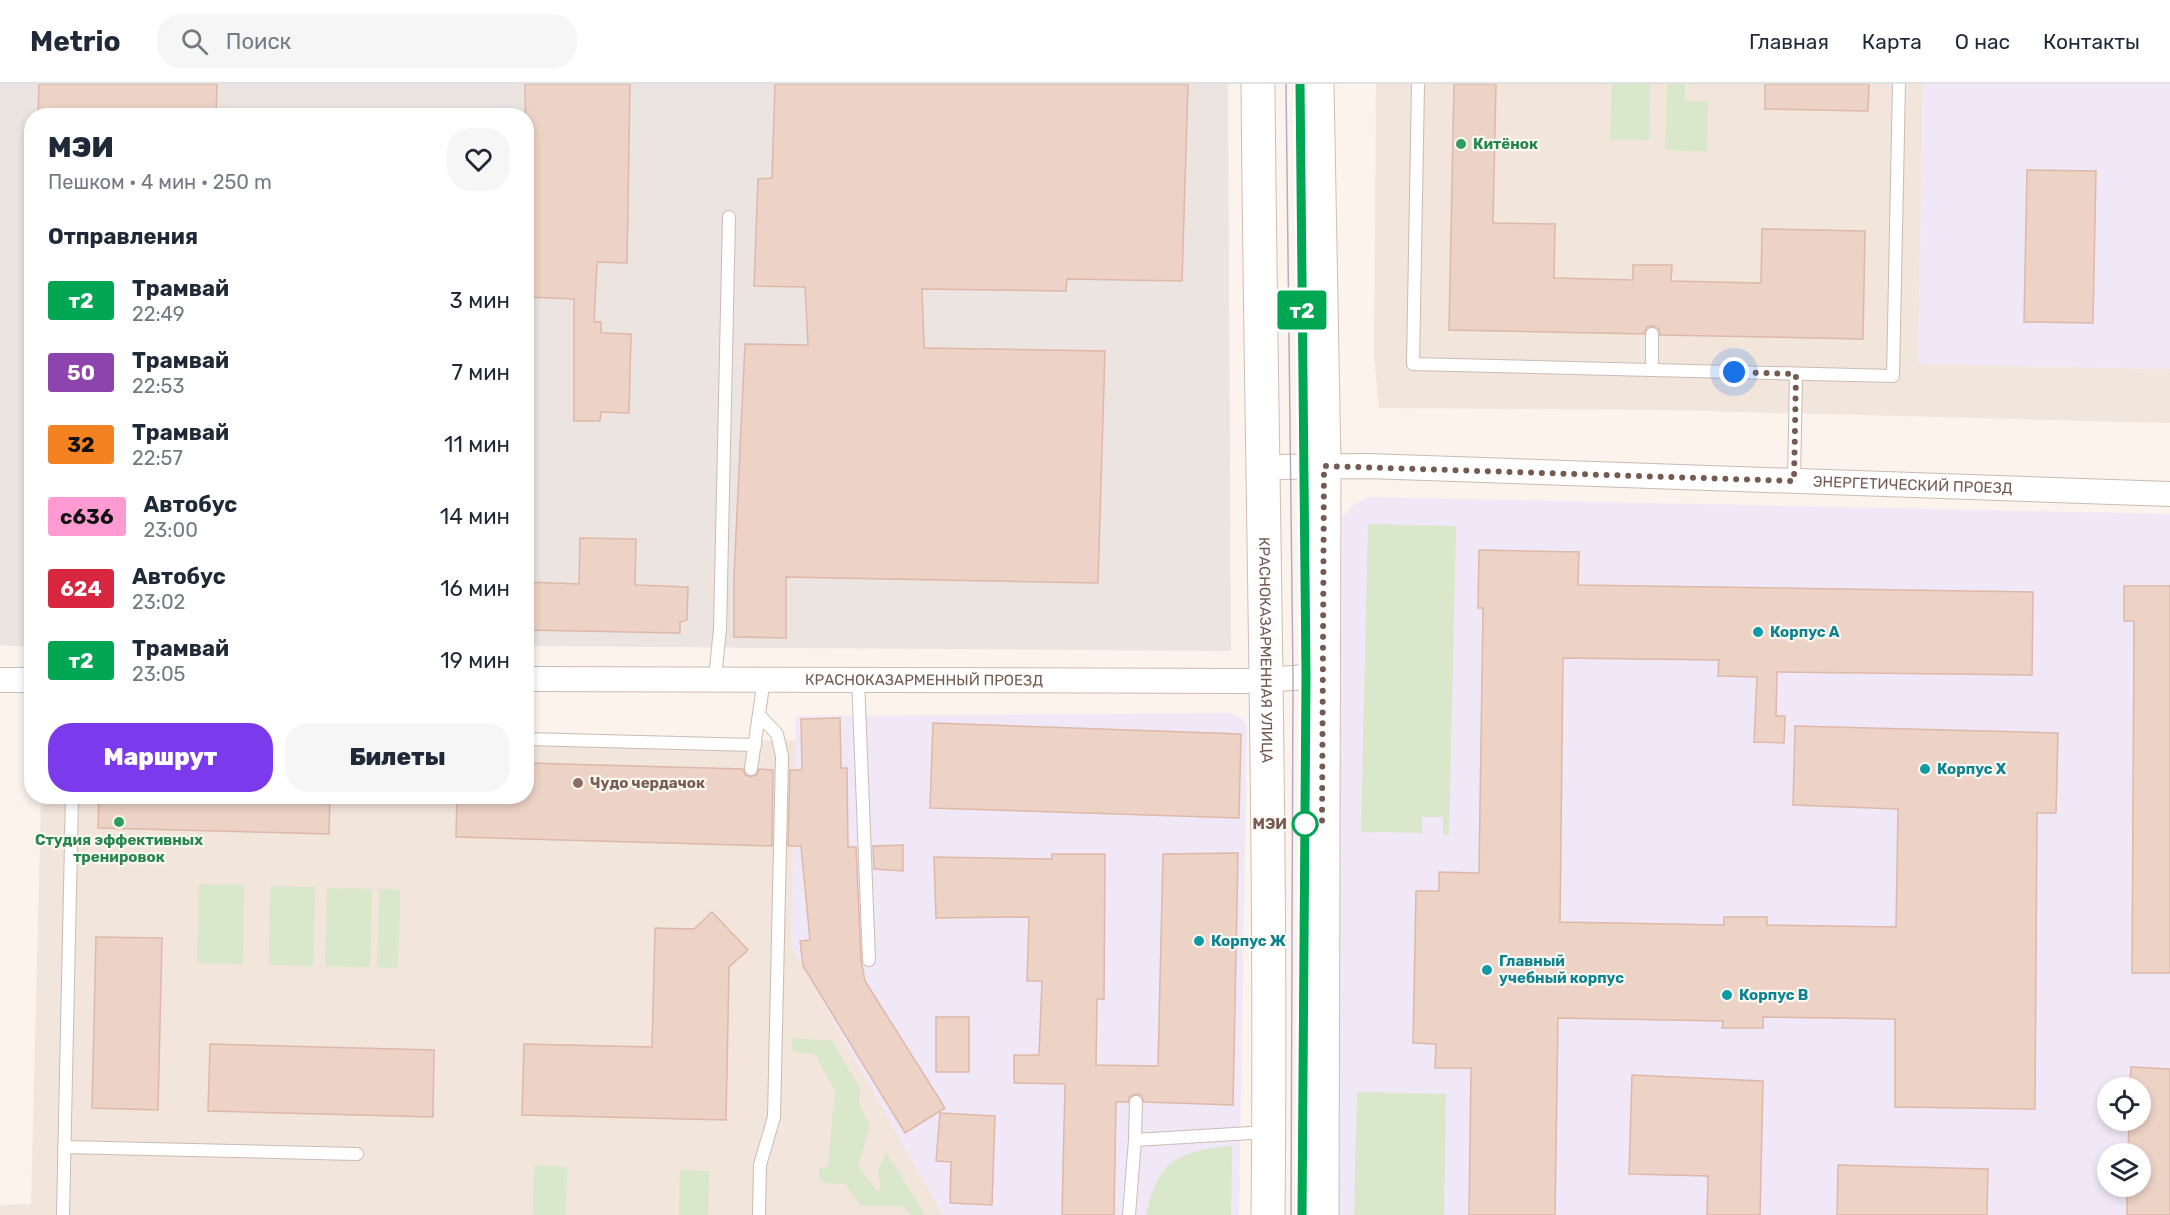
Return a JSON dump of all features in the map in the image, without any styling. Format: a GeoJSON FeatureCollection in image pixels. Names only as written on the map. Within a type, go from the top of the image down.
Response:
{"type":"FeatureCollection","features":[{"type":"Feature","properties":{"kind":"main road","name":"КРАСНОКАЗАРМЕННАЯ УЛИЦА"},"geometry":{"type":"LineString","coordinates":[[1258,84],[1261,466],[1268,681],[1268,1215]]}},
{"type":"Feature","properties":{"kind":"main road"},"geometry":{"type":"LineString","coordinates":[[1317,84],[1324,466],[1322,1215]]}},
{"type":"Feature","properties":{"kind":"street","name":"ЭНЕРГЕТИЧЕСКИЙ ПРОЕЗД"},"geometry":{"type":"LineString","coordinates":[[1261,466],[1324,466],[2170,494]]}},
{"type":"Feature","properties":{"kind":"street","name":"КРАСНОКАЗАРМЕННЫЙ ПРОЕЗД"},"geometry":{"type":"LineString","coordinates":[[534,679],[858,678],[1268,681],[1322,676]]}},
{"type":"Feature","properties":{"kind":"street"},"geometry":{"type":"LineString","coordinates":[[0,681],[24,680]]}},
{"type":"Feature","properties":{"kind":"lane"},"geometry":{"type":"LineString","coordinates":[[1418,84],[1413,364],[1893,376],[1899,84]]}},
{"type":"Feature","properties":{"kind":"lane"},"geometry":{"type":"LineString","coordinates":[[715,678],[720,629],[729,217]]}},
{"type":"Feature","properties":{"kind":"lane"},"geometry":{"type":"LineString","coordinates":[[1652,334],[1652,369]]}},
{"type":"Feature","properties":{"kind":"lane"},"geometry":{"type":"LineString","coordinates":[[1794,481],[1796,374]]}},
{"type":"Feature","properties":{"kind":"lane"},"geometry":{"type":"LineString","coordinates":[[858,678],[869,960]]}},
{"type":"Feature","properties":{"kind":"lane"},"geometry":{"type":"LineString","coordinates":[[751,769],[765,679]]}},
{"type":"Feature","properties":{"kind":"lane"},"geometry":{"type":"LineString","coordinates":[[759,715],[777,734],[782,756],[774,1117],[760,1168],[759,1215]]}},
{"type":"Feature","properties":{"kind":"lane"},"geometry":{"type":"LineString","coordinates":[[534,739],[755,745]]}},
{"type":"Feature","properties":{"kind":"lane"},"geometry":{"type":"LineString","coordinates":[[63,1215],[72,804]]}},
{"type":"Feature","properties":{"kind":"lane"},"geometry":{"type":"LineString","coordinates":[[1129,1215],[1136,1102]]}},
{"type":"Feature","properties":{"kind":"lane"},"geometry":{"type":"LineString","coordinates":[[1135,1140],[1269,1132]]}},
{"type":"Feature","properties":{"kind":"lane"},"geometry":{"type":"LineString","coordinates":[[64,1147],[357,1154]]}},
{"type":"Feature","properties":{"kind":"shaded area"},"geometry":{"type":"Polygon","coordinates":[[[0,84],[1228,84],[1231,651],[534,646],[534,108],[24,108],[24,647],[0,645],[0,84]]]}},
{"type":"Feature","properties":{"kind":"shaded area"},"geometry":{"type":"Polygon","coordinates":[[[1376,84],[1923,84],[1918,364],[2170,369],[2170,423],[1668,410],[1379,408],[1374,355],[1376,84]]]}},
{"type":"Feature","properties":{"kind":"shaded area"},"geometry":{"type":"Polygon","coordinates":[[[1923,84],[2170,84],[2170,369],[1918,364],[1923,84]]]}},
{"type":"Feature","properties":{"kind":"shaded area"},"geometry":{"type":"Polygon","coordinates":[[[1369,497],[2170,514],[2170,1215],[1337,1215],[1342,517],[1353,505],[1369,497]]]}},
{"type":"Feature","properties":{"kind":"shaded area"},"geometry":{"type":"Polygon","coordinates":[[[1231,713],[1241,718],[1247,727],[1239,1215],[943,1215],[791,946],[796,716],[1231,713]]]}},
{"type":"Feature","properties":{"kind":"shaded area"},"geometry":{"type":"Polygon","coordinates":[[[534,734],[796,741],[791,946],[943,1215],[0,1215],[0,1205],[31,1204],[41,804],[534,804],[534,734]]]}},
{"type":"Feature","properties":{"kind":"green space"},"geometry":{"type":"Polygon","coordinates":[[[1612,84],[1650,84],[1649,140],[1610,139],[1612,84]]]}},
{"type":"Feature","properties":{"kind":"green space"},"geometry":{"type":"Polygon","coordinates":[[[1667,84],[1685,84],[1685,101],[1708,101],[1707,151],[1665,150],[1667,84]]]}},
{"type":"Feature","properties":{"kind":"green space"},"geometry":{"type":"Polygon","coordinates":[[[1368,524],[1456,526],[1449,835],[1443,834],[1443,817],[1422,817],[1422,833],[1361,832],[1368,524]]]}},
{"type":"Feature","properties":{"kind":"green space"},"geometry":{"type":"Polygon","coordinates":[[[199,884],[244,885],[243,964],[197,963],[199,884]]]}},
{"type":"Feature","properties":{"kind":"green space"},"geometry":{"type":"Polygon","coordinates":[[[270,886],[315,887],[313,966],[269,965],[270,886]]]}},
{"type":"Feature","properties":{"kind":"green space"},"geometry":{"type":"Polygon","coordinates":[[[327,888],[372,889],[370,967],[325,966],[327,888]]]}},
{"type":"Feature","properties":{"kind":"green space"},"geometry":{"type":"Polygon","coordinates":[[[379,889],[400,890],[398,968],[377,967],[379,889]]]}},
{"type":"Feature","properties":{"kind":"green space"},"geometry":{"type":"Polygon","coordinates":[[[792,1038],[832,1041],[860,1088],[859,1105],[870,1126],[858,1166],[876,1190],[881,1191],[878,1171],[886,1152],[925,1215],[911,1215],[903,1206],[861,1206],[845,1184],[820,1182],[819,1168],[828,1167],[835,1091],[816,1055],[792,1051],[792,1038]]]}},
{"type":"Feature","properties":{"kind":"green space"},"geometry":{"type":"Polygon","coordinates":[[[1357,1092],[1446,1094],[1444,1215],[1354,1215],[1357,1092]]]}},
{"type":"Feature","properties":{"kind":"green space"},"geometry":{"type":"Polygon","coordinates":[[[1232,1146],[1231,1215],[1146,1215],[1157,1182],[1164,1170],[1174,1161],[1198,1151],[1232,1146]]]}},
{"type":"Feature","properties":{"kind":"green space"},"geometry":{"type":"Polygon","coordinates":[[[534,1165],[567,1167],[566,1215],[533,1215],[534,1165]]]}},
{"type":"Feature","properties":{"kind":"green space"},"geometry":{"type":"Polygon","coordinates":[[[680,1170],[709,1171],[708,1215],[679,1215],[680,1170]]]}},
{"type":"Feature","properties":{"kind":"building"},"geometry":{"type":"Polygon","coordinates":[[[39,84],[217,84],[216,108],[38,108],[39,84]]]}},
{"type":"Feature","properties":{"kind":"building"},"geometry":{"type":"Polygon","coordinates":[[[525,84],[630,84],[627,263],[597,262],[594,322],[601,322],[601,333],[631,334],[629,413],[601,412],[600,421],[574,421],[574,299],[534,297],[534,108],[525,108],[525,84]]]}},
{"type":"Feature","properties":{"kind":"building"},"geometry":{"type":"Polygon","coordinates":[[[775,84],[1188,84],[1182,281],[1067,279],[1066,291],[922,289],[924,348],[1105,351],[1098,583],[786,577],[786,638],[734,637],[734,577],[745,344],[808,345],[805,287],[754,286],[758,179],[772,178],[775,84]]]}},
{"type":"Feature","properties":{"kind":"building"},"geometry":{"type":"Polygon","coordinates":[[[1454,84],[1496,84],[1493,223],[1555,224],[1554,278],[1633,280],[1633,265],[1672,265],[1671,281],[1761,283],[1762,229],[1865,231],[1863,339],[1660,335],[1659,329],[1653,326],[1647,327],[1644,334],[1449,330],[1454,84]]]}},
{"type":"Feature","properties":{"kind":"building"},"geometry":{"type":"Polygon","coordinates":[[[1765,84],[1869,84],[1868,111],[1765,109],[1765,84]]]}},
{"type":"Feature","properties":{"kind":"building"},"geometry":{"type":"Polygon","coordinates":[[[2027,170],[2096,171],[2093,323],[2024,322],[2027,170]]]}},
{"type":"Feature","properties":{"kind":"building"},"geometry":{"type":"Polygon","coordinates":[[[580,538],[636,539],[635,585],[688,587],[687,620],[680,622],[680,633],[534,630],[534,582],[579,584],[580,538]]]}},
{"type":"Feature","properties":{"kind":"building"},"geometry":{"type":"Polygon","coordinates":[[[1479,550],[1579,552],[1578,585],[2033,592],[2032,675],[1777,672],[1776,716],[1785,716],[1784,743],[1754,742],[1757,677],[1718,676],[1719,660],[1563,658],[1560,922],[1724,925],[1724,917],[1767,917],[1767,925],[1896,927],[1898,809],[1793,805],[1795,726],[2058,733],[2056,813],[2037,813],[2035,1109],[1895,1107],[1895,1019],[1763,1017],[1763,1028],[1722,1028],[1723,1021],[1558,1018],[1555,1215],[1469,1215],[1471,1068],[1435,1068],[1436,1044],[1413,1043],[1416,891],[1439,891],[1439,872],[1479,873],[1483,608],[1478,608],[1479,550]]]}},
{"type":"Feature","properties":{"kind":"building"},"geometry":{"type":"Polygon","coordinates":[[[2124,586],[2170,586],[2170,973],[2132,973],[2134,621],[2124,621],[2124,586]]]}},
{"type":"Feature","properties":{"kind":"building"},"geometry":{"type":"Polygon","coordinates":[[[840,718],[841,768],[847,768],[848,847],[856,847],[861,960],[865,981],[945,1108],[905,1133],[803,966],[800,941],[810,940],[801,846],[788,846],[790,770],[802,770],[801,719],[840,718]]]}},
{"type":"Feature","properties":{"kind":"building"},"geometry":{"type":"Polygon","coordinates":[[[933,723],[1241,734],[1239,818],[930,808],[933,723]]]}},
{"type":"Feature","properties":{"kind":"building"},"geometry":{"type":"Polygon","coordinates":[[[534,763],[743,769],[745,775],[750,777],[757,775],[759,769],[773,770],[772,846],[456,837],[457,804],[534,804],[534,763]]]}},
{"type":"Feature","properties":{"kind":"building"},"geometry":{"type":"Polygon","coordinates":[[[99,804],[330,804],[329,834],[98,828],[99,804]]]}},
{"type":"Feature","properties":{"kind":"building"},"geometry":{"type":"Polygon","coordinates":[[[903,845],[903,871],[874,869],[873,846],[903,845]]]}},
{"type":"Feature","properties":{"kind":"building"},"geometry":{"type":"Polygon","coordinates":[[[1238,853],[1233,1105],[1144,1102],[1141,1095],[1136,1094],[1129,1097],[1128,1102],[1116,1102],[1114,1215],[1062,1215],[1065,1084],[1014,1083],[1014,1055],[1039,1055],[1042,981],[1027,981],[1029,917],[936,918],[934,857],[1052,859],[1052,854],[1105,854],[1104,999],[1097,999],[1096,1065],[1158,1066],[1163,854],[1238,853]]]}},
{"type":"Feature","properties":{"kind":"building"},"geometry":{"type":"Polygon","coordinates":[[[712,912],[748,950],[729,967],[726,1120],[522,1115],[524,1044],[652,1047],[655,928],[694,929],[712,912]]]}},
{"type":"Feature","properties":{"kind":"building"},"geometry":{"type":"Polygon","coordinates":[[[96,937],[162,938],[158,1110],[92,1108],[96,937]]]}},
{"type":"Feature","properties":{"kind":"building"},"geometry":{"type":"Polygon","coordinates":[[[936,1017],[969,1017],[969,1072],[936,1072],[936,1017]]]}},
{"type":"Feature","properties":{"kind":"building"},"geometry":{"type":"Polygon","coordinates":[[[210,1044],[434,1050],[433,1117],[208,1111],[210,1044]]]}},
{"type":"Feature","properties":{"kind":"building"},"geometry":{"type":"Polygon","coordinates":[[[2131,1067],[2170,1069],[2170,1215],[2127,1215],[2127,1197],[2151,1197],[2151,1143],[2128,1143],[2129,1131],[2151,1131],[2151,1077],[2131,1077],[2131,1067]]]}},
{"type":"Feature","properties":{"kind":"building"},"geometry":{"type":"Polygon","coordinates":[[[1632,1075],[1763,1081],[1760,1215],[1707,1215],[1708,1176],[1629,1174],[1632,1075]]]}},
{"type":"Feature","properties":{"kind":"building"},"geometry":{"type":"Polygon","coordinates":[[[940,1113],[995,1116],[992,1205],[950,1203],[951,1162],[936,1161],[940,1113]]]}},
{"type":"Feature","properties":{"kind":"building"},"geometry":{"type":"Polygon","coordinates":[[[1838,1165],[1988,1169],[1987,1215],[1837,1215],[1838,1165]]]}},
{"type":"Feature","properties":{"kind":"tram line"},"geometry":{"type":"LineString","coordinates":[[1286,84],[1293,678],[1291,1215]]}},
{"type":"Feature","properties":{"kind":"tram line"},"geometry":{"type":"LineString","coordinates":[[1300,84],[1307,676],[1302,1215]]}},
{"type":"Feature","properties":{"kind":"tram line","name":"т2"},"geometry":{"type":"LineString","coordinates":[[1300,84],[1306,676],[1302,1215]]}},
{"type":"Feature","properties":{"kind":"place","name":"Китёнок"},"geometry":{"type":"Point","coordinates":[1461,144]}},
{"type":"Feature","properties":{"kind":"place","name":"Корпус А"},"geometry":{"type":"Point","coordinates":[1758,632]}},
{"type":"Feature","properties":{"kind":"place","name":"Корпус Х"},"geometry":{"type":"Point","coordinates":[1925,769]}},
{"type":"Feature","properties":{"kind":"place","name":"Чудо чердачок"},"geometry":{"type":"Point","coordinates":[578,783]}},
{"type":"Feature","properties":{"kind":"place","name":"Студия эффективных тренировок"},"geometry":{"type":"Point","coordinates":[119,822]}},
{"type":"Feature","properties":{"kind":"place","name":"МЭИ"},"geometry":{"type":"Point","coordinates":[1305,824]}},
{"type":"Feature","properties":{"kind":"place","name":"Корпус Ж"},"geometry":{"type":"Point","coordinates":[1199,941]}},
{"type":"Feature","properties":{"kind":"place","name":"Главный учебный корпус"},"geometry":{"type":"Point","coordinates":[1487,970]}},
{"type":"Feature","properties":{"kind":"place","name":"Корпус В"},"geometry":{"type":"Point","coordinates":[1727,995]}},
{"type":"Feature","properties":{"kind":"route"},"geometry":{"type":"LineString","coordinates":[[1305,824],[1322,825],[1324,466],[1794,481],[1796,374],[1734,372]]}}]}
